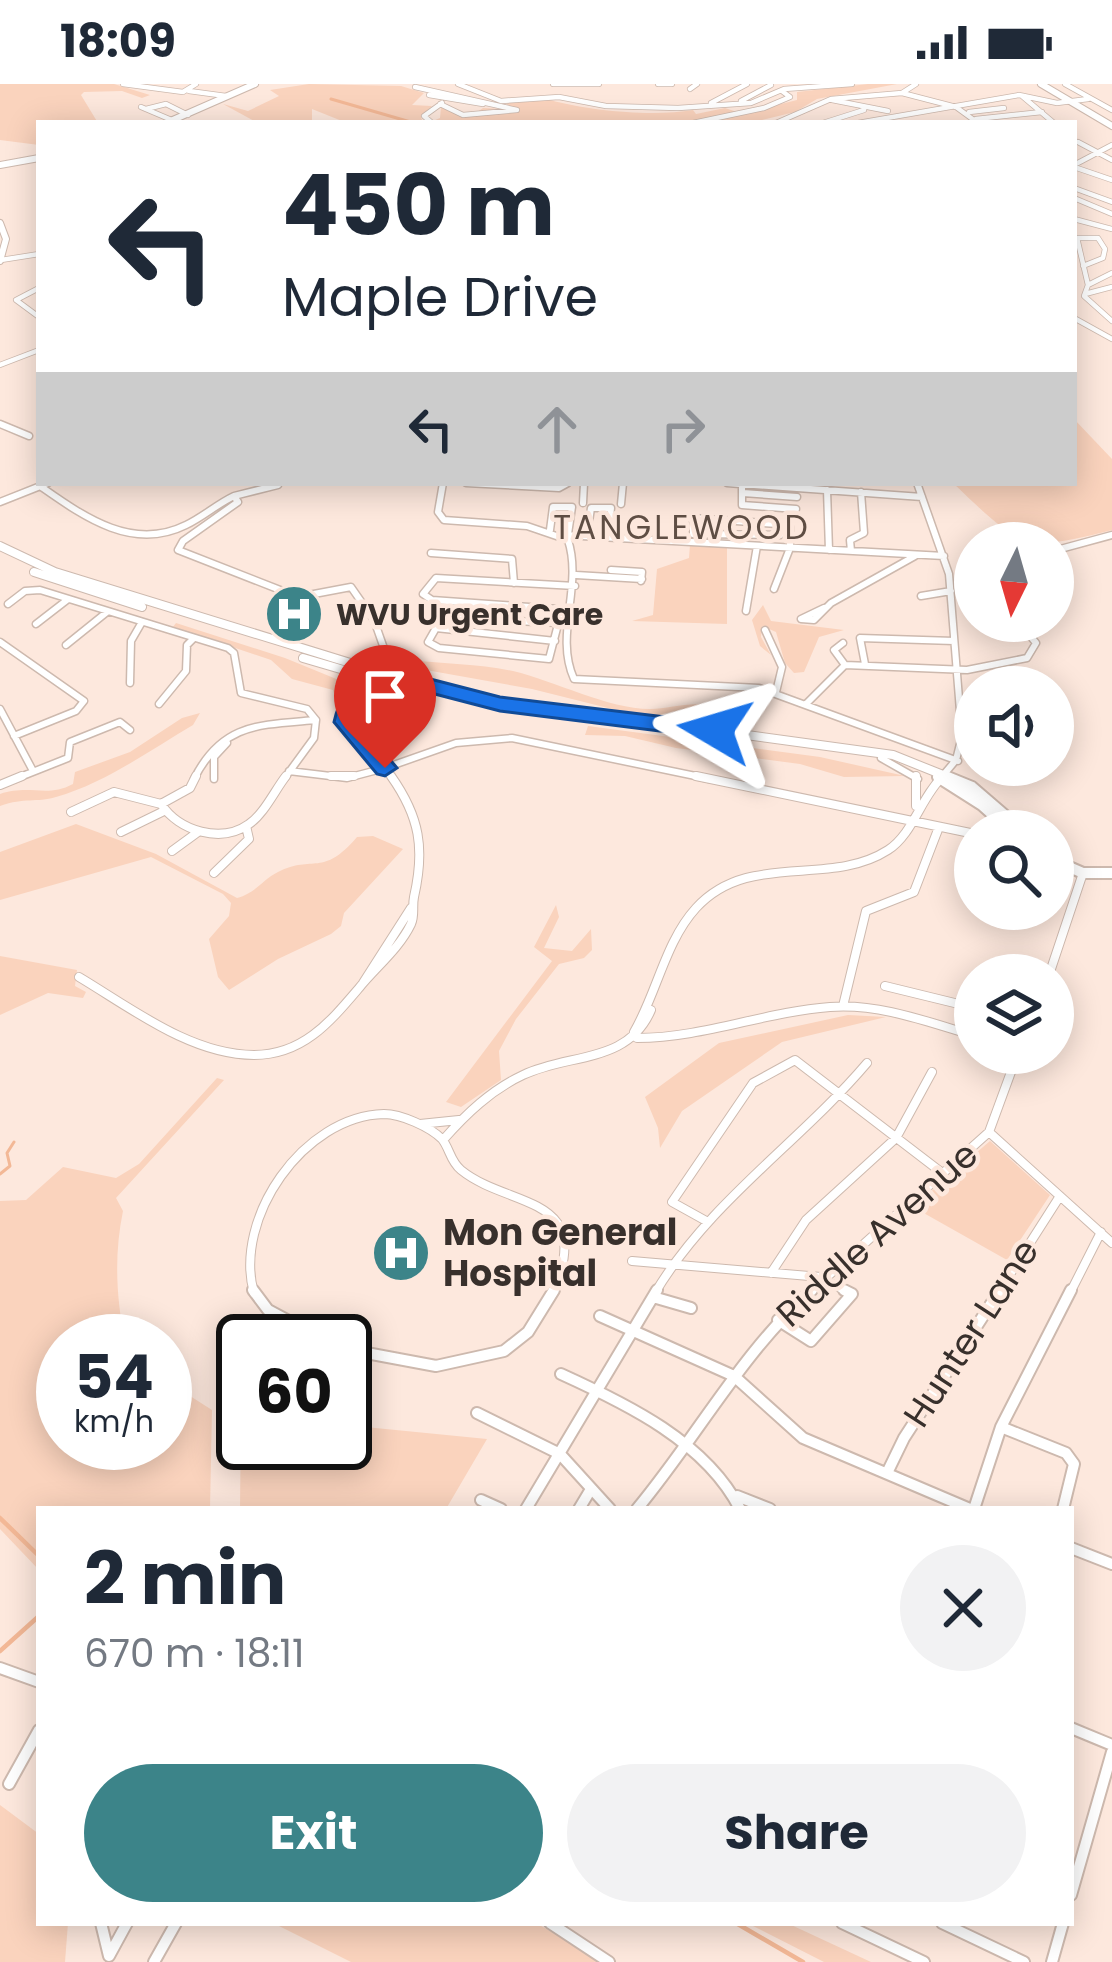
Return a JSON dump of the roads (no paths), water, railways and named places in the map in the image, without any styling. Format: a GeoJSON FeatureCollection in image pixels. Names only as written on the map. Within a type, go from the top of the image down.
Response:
{"type":"FeatureCollection","features":[{"type":"Feature","properties":{"kind":"main road"},"geometry":{"type":"LineString","coordinates":[[168,120],[255,84]]}},
{"type":"Feature","properties":{"kind":"main road"},"geometry":{"type":"LineString","coordinates":[[1041,84],[1112,126]]}},
{"type":"Feature","properties":{"kind":"main road"},"geometry":{"type":"LineString","coordinates":[[0,166],[36,159]]}},
{"type":"Feature","properties":{"kind":"main road"},"geometry":{"type":"LineString","coordinates":[[0,224],[6,239],[0,260]]}},
{"type":"Feature","properties":{"kind":"main road"},"geometry":{"type":"LineString","coordinates":[[0,549],[44,577],[327,666],[500,704],[860,748],[942,776],[1000,810]]}},
{"type":"Feature","properties":{"kind":"main road"},"geometry":{"type":"LineString","coordinates":[[0,549],[55,572],[356,666],[401,688],[490,709],[881,758],[942,776],[985,810]]}},
{"type":"Feature","properties":{"kind":"main road"},"geometry":{"type":"LineString","coordinates":[[356,666],[374,664],[388,651]]}},
{"type":"Feature","properties":{"kind":"main road"},"geometry":{"type":"LineString","coordinates":[[388,651],[393,674],[441,691]]}},
{"type":"Feature","properties":{"kind":"main road"},"geometry":{"type":"LineString","coordinates":[[327,666],[355,681],[349,703]]}},
{"type":"Feature","properties":{"kind":"main road"},"geometry":{"type":"LineString","coordinates":[[349,703],[377,688],[401,688]]}},
{"type":"Feature","properties":{"kind":"main road"},"geometry":{"type":"LineString","coordinates":[[1074,868],[1112,873]]}},
{"type":"Feature","properties":{"kind":"street"},"geometry":{"type":"LineString","coordinates":[[123,84],[226,96],[241,84]]}},
{"type":"Feature","properties":{"kind":"street"},"geometry":{"type":"LineString","coordinates":[[165,84],[190,92]]}},
{"type":"Feature","properties":{"kind":"street"},"geometry":{"type":"LineString","coordinates":[[190,92],[196,84]]}},
{"type":"Feature","properties":{"kind":"street"},"geometry":{"type":"LineString","coordinates":[[458,84],[495,99]]}},
{"type":"Feature","properties":{"kind":"street"},"geometry":{"type":"LineString","coordinates":[[553,84],[598,84]]}},
{"type":"Feature","properties":{"kind":"street"},"geometry":{"type":"LineString","coordinates":[[658,84],[672,84]]}},
{"type":"Feature","properties":{"kind":"street"},"geometry":{"type":"LineString","coordinates":[[690,89],[697,84]]}},
{"type":"Feature","properties":{"kind":"street"},"geometry":{"type":"LineString","coordinates":[[710,104],[747,84]]}},
{"type":"Feature","properties":{"kind":"street"},"geometry":{"type":"LineString","coordinates":[[707,120],[764,108],[790,97],[770,84],[740,104]]}},
{"type":"Feature","properties":{"kind":"street"},"geometry":{"type":"LineString","coordinates":[[415,87],[458,93],[483,104],[495,99],[565,98],[606,106],[678,108],[740,104],[783,90],[852,84]]}},
{"type":"Feature","properties":{"kind":"street"},"geometry":{"type":"LineString","coordinates":[[783,120],[831,99],[902,93],[916,84]]}},
{"type":"Feature","properties":{"kind":"street"},"geometry":{"type":"LineString","coordinates":[[1065,84],[1112,110]]}},
{"type":"Feature","properties":{"kind":"street"},"geometry":{"type":"LineString","coordinates":[[902,93],[909,100],[956,105],[975,120]]}},
{"type":"Feature","properties":{"kind":"street"},"geometry":{"type":"LineString","coordinates":[[429,95],[517,110],[463,115],[440,104]]}},
{"type":"Feature","properties":{"kind":"street"},"geometry":{"type":"LineString","coordinates":[[1021,95],[1051,120]]}},
{"type":"Feature","properties":{"kind":"street"},"geometry":{"type":"LineString","coordinates":[[872,120],[1021,95],[1071,102],[1088,99]]}},
{"type":"Feature","properties":{"kind":"street"},"geometry":{"type":"LineString","coordinates":[[428,120],[424,116],[451,99]]}},
{"type":"Feature","properties":{"kind":"street"},"geometry":{"type":"LineString","coordinates":[[831,99],[913,112],[922,120]]}},
{"type":"Feature","properties":{"kind":"street"},"geometry":{"type":"LineString","coordinates":[[993,99],[1014,120]]}},
{"type":"Feature","properties":{"kind":"street"},"geometry":{"type":"LineString","coordinates":[[179,111],[168,120],[143,108],[166,104],[188,115]]}},
{"type":"Feature","properties":{"kind":"street"},"geometry":{"type":"LineString","coordinates":[[833,120],[871,108]]}},
{"type":"Feature","properties":{"kind":"street"},"geometry":{"type":"LineString","coordinates":[[968,112],[1004,108]]}},
{"type":"Feature","properties":{"kind":"street"},"geometry":{"type":"LineString","coordinates":[[983,120],[1042,112]]}},
{"type":"Feature","properties":{"kind":"street"},"geometry":{"type":"LineString","coordinates":[[1078,142],[1112,160]]}},
{"type":"Feature","properties":{"kind":"street"},"geometry":{"type":"LineString","coordinates":[[1077,164],[1112,146]]}},
{"type":"Feature","properties":{"kind":"street"},"geometry":{"type":"LineString","coordinates":[[1077,167],[1112,181]]}},
{"type":"Feature","properties":{"kind":"street"},"geometry":{"type":"LineString","coordinates":[[1077,189],[1112,202]]}},
{"type":"Feature","properties":{"kind":"street"},"geometry":{"type":"LineString","coordinates":[[1096,196],[1108,190]]}},
{"type":"Feature","properties":{"kind":"street"},"geometry":{"type":"LineString","coordinates":[[1077,199],[1112,214]]}},
{"type":"Feature","properties":{"kind":"street"},"geometry":{"type":"LineString","coordinates":[[1077,220],[1112,229]]}},
{"type":"Feature","properties":{"kind":"street"},"geometry":{"type":"LineString","coordinates":[[1077,238],[1098,238],[1105,249],[1103,258],[1083,266]]}},
{"type":"Feature","properties":{"kind":"street"},"geometry":{"type":"LineString","coordinates":[[1077,242],[1088,285],[1084,296]]}},
{"type":"Feature","properties":{"kind":"street"},"geometry":{"type":"LineString","coordinates":[[0,260],[36,254]]}},
{"type":"Feature","properties":{"kind":"street"},"geometry":{"type":"LineString","coordinates":[[1088,285],[1112,273]]}},
{"type":"Feature","properties":{"kind":"street"},"geometry":{"type":"LineString","coordinates":[[1077,297],[1112,287]]}},
{"type":"Feature","properties":{"kind":"street"},"geometry":{"type":"LineString","coordinates":[[36,290],[16,300],[36,314]]}},
{"type":"Feature","properties":{"kind":"street"},"geometry":{"type":"LineString","coordinates":[[1084,296],[1111,320]]}},
{"type":"Feature","properties":{"kind":"street"},"geometry":{"type":"LineString","coordinates":[[1077,320],[1112,339]]}},
{"type":"Feature","properties":{"kind":"street"},"geometry":{"type":"LineString","coordinates":[[0,365],[36,351]]}},
{"type":"Feature","properties":{"kind":"street"},"geometry":{"type":"LineString","coordinates":[[0,424],[29,436]]}},
{"type":"Feature","properties":{"kind":"street"},"geometry":{"type":"LineString","coordinates":[[0,502],[41,486]]}},
{"type":"Feature","properties":{"kind":"street"},"geometry":{"type":"LineString","coordinates":[[45,486],[101,527],[141,536],[184,526],[234,496],[271,486]]}},
{"type":"Feature","properties":{"kind":"street"},"geometry":{"type":"LineString","coordinates":[[442,486],[438,512],[444,520],[565,535],[780,536]]}},
{"type":"Feature","properties":{"kind":"street"},"geometry":{"type":"LineString","coordinates":[[583,502],[584,486]]}},
{"type":"Feature","properties":{"kind":"street"},"geometry":{"type":"LineString","coordinates":[[621,504],[622,486]]}},
{"type":"Feature","properties":{"kind":"street"},"geometry":{"type":"LineString","coordinates":[[865,664],[860,638],[954,641],[944,556],[918,486]]}},
{"type":"Feature","properties":{"kind":"street"},"geometry":{"type":"LineString","coordinates":[[743,489],[742,505],[796,512],[797,488]]}},
{"type":"Feature","properties":{"kind":"street"},"geometry":{"type":"LineString","coordinates":[[743,489],[922,497]]}},
{"type":"Feature","properties":{"kind":"street"},"geometry":{"type":"LineString","coordinates":[[743,489],[797,497]]}},
{"type":"Feature","properties":{"kind":"street"},"geometry":{"type":"LineString","coordinates":[[827,490],[829,550]]}},
{"type":"Feature","properties":{"kind":"street"},"geometry":{"type":"LineString","coordinates":[[850,551],[850,540],[864,533],[861,492]]}},
{"type":"Feature","properties":{"kind":"street"},"geometry":{"type":"LineString","coordinates":[[79,977],[191,1040],[224,1053],[246,1055],[310,1040],[337,1018],[380,969],[413,916],[422,868],[419,825],[385,768],[346,722],[349,703],[388,651],[386,633],[351,587],[298,597],[182,554],[183,541],[238,502],[234,496]]}},
{"type":"Feature","properties":{"kind":"street"},"geometry":{"type":"LineString","coordinates":[[550,530],[553,507],[572,508],[565,535],[572,545],[576,575],[568,669],[574,680],[750,686],[954,759]]}},
{"type":"Feature","properties":{"kind":"street"},"geometry":{"type":"LineString","coordinates":[[587,535],[591,508],[611,508],[608,536]]}},
{"type":"Feature","properties":{"kind":"street"},"geometry":{"type":"LineString","coordinates":[[693,537],[693,518],[778,524]]}},
{"type":"Feature","properties":{"kind":"street"},"geometry":{"type":"LineString","coordinates":[[774,589],[790,548],[790,527]]}},
{"type":"Feature","properties":{"kind":"street"},"geometry":{"type":"LineString","coordinates":[[1074,545],[1112,535]]}},
{"type":"Feature","properties":{"kind":"street"},"geometry":{"type":"LineString","coordinates":[[693,537],[758,546],[944,556]]}},
{"type":"Feature","properties":{"kind":"street"},"geometry":{"type":"LineString","coordinates":[[746,611],[758,546]]}},
{"type":"Feature","properties":{"kind":"street"},"geometry":{"type":"LineString","coordinates":[[431,553],[512,560],[514,583]]}},
{"type":"Feature","properties":{"kind":"street"},"geometry":{"type":"LineString","coordinates":[[824,608],[916,556]]}},
{"type":"Feature","properties":{"kind":"street"},"geometry":{"type":"LineString","coordinates":[[593,576],[595,565]]}},
{"type":"Feature","properties":{"kind":"street"},"geometry":{"type":"LineString","coordinates":[[576,575],[642,582],[642,572],[611,570]]}},
{"type":"Feature","properties":{"kind":"street"},"geometry":{"type":"LineString","coordinates":[[573,610],[432,600],[423,594],[436,578],[575,586]]}},
{"type":"Feature","properties":{"kind":"street"},"geometry":{"type":"LineString","coordinates":[[8,604],[25,591],[40,590],[234,653],[241,693],[307,709],[316,720],[314,738],[246,826],[200,831],[177,824],[162,808],[114,792],[71,812]]}},
{"type":"Feature","properties":{"kind":"street"},"geometry":{"type":"LineString","coordinates":[[921,596],[951,591]]}},
{"type":"Feature","properties":{"kind":"street"},"geometry":{"type":"LineString","coordinates":[[36,624],[68,599]]}},
{"type":"Feature","properties":{"kind":"street"},"geometry":{"type":"LineString","coordinates":[[556,641],[436,628],[428,642],[440,648],[544,660],[551,656],[556,641],[562,609]]}},
{"type":"Feature","properties":{"kind":"street"},"geometry":{"type":"LineString","coordinates":[[66,645],[108,611]]}},
{"type":"Feature","properties":{"kind":"street"},"geometry":{"type":"LineString","coordinates":[[423,617],[460,615],[560,623]]}},
{"type":"Feature","properties":{"kind":"street"},"geometry":{"type":"LineString","coordinates":[[130,682],[131,641],[142,622]]}},
{"type":"Feature","properties":{"kind":"street"},"geometry":{"type":"LineString","coordinates":[[765,630],[782,667],[776,692]]}},
{"type":"Feature","properties":{"kind":"street"},"geometry":{"type":"LineString","coordinates":[[159,704],[186,671],[187,645],[194,638]]}},
{"type":"Feature","properties":{"kind":"street"},"geometry":{"type":"LineString","coordinates":[[0,642],[84,700],[76,711],[0,732]]}},
{"type":"Feature","properties":{"kind":"street"},"geometry":{"type":"LineString","coordinates":[[976,666],[1032,655],[1035,642]]}},
{"type":"Feature","properties":{"kind":"street"},"geometry":{"type":"LineString","coordinates":[[843,643],[834,650],[845,665]]}},
{"type":"Feature","properties":{"kind":"street"},"geometry":{"type":"LineString","coordinates":[[807,704],[845,665],[954,670]]}},
{"type":"Feature","properties":{"kind":"street"},"geometry":{"type":"LineString","coordinates":[[0,710],[32,769]]}},
{"type":"Feature","properties":{"kind":"street"},"geometry":{"type":"LineString","coordinates":[[121,832],[190,788],[214,746],[259,725],[316,720]]}},
{"type":"Feature","properties":{"kind":"street"},"geometry":{"type":"LineString","coordinates":[[0,785],[68,758],[70,742],[116,722],[130,730]]}},
{"type":"Feature","properties":{"kind":"street"},"geometry":{"type":"LineString","coordinates":[[214,779],[214,757],[219,749],[259,725]]}},
{"type":"Feature","properties":{"kind":"street"},"geometry":{"type":"LineString","coordinates":[[96,732],[103,741]]}},
{"type":"Feature","properties":{"kind":"street"},"geometry":{"type":"LineString","coordinates":[[289,771],[346,778],[455,743],[512,738],[954,830]]}},
{"type":"Feature","properties":{"kind":"street"},"geometry":{"type":"LineString","coordinates":[[881,758],[918,777],[916,807]]}},
{"type":"Feature","properties":{"kind":"street"},"geometry":{"type":"LineString","coordinates":[[443,1140],[489,1093],[541,1067],[622,1047],[638,1034],[670,948],[694,910],[710,895],[759,872],[864,860],[891,848],[916,807],[954,765]]}},
{"type":"Feature","properties":{"kind":"street"},"geometry":{"type":"LineString","coordinates":[[916,807],[940,787],[961,790]]}},
{"type":"Feature","properties":{"kind":"street"},"geometry":{"type":"LineString","coordinates":[[214,873],[250,839],[246,826]]}},
{"type":"Feature","properties":{"kind":"street"},"geometry":{"type":"LineString","coordinates":[[843,1006],[862,919],[873,906],[914,892],[939,827]]}},
{"type":"Feature","properties":{"kind":"street"},"geometry":{"type":"LineString","coordinates":[[172,851],[200,831]]}},
{"type":"Feature","properties":{"kind":"street"},"geometry":{"type":"LineString","coordinates":[[1056,954],[1083,872]]}},
{"type":"Feature","properties":{"kind":"street"},"geometry":{"type":"LineString","coordinates":[[885,986],[954,1003]]}},
{"type":"Feature","properties":{"kind":"street"},"geometry":{"type":"LineString","coordinates":[[638,1034],[658,1039],[843,1006],[880,1010],[954,1030]]}},
{"type":"Feature","properties":{"kind":"street"},"geometry":{"type":"LineString","coordinates":[[708,1222],[672,1202],[753,1083],[795,1060],[942,1172]]}},
{"type":"Feature","properties":{"kind":"street"},"geometry":{"type":"LineString","coordinates":[[528,1506],[670,1266],[867,1063]]}},
{"type":"Feature","properties":{"kind":"street"},"geometry":{"type":"LineString","coordinates":[[771,1273],[806,1220],[896,1138],[932,1072]]}},
{"type":"Feature","properties":{"kind":"street"},"geometry":{"type":"LineString","coordinates":[[1010,1074],[989,1132],[1112,1243]]}},
{"type":"Feature","properties":{"kind":"street"},"geometry":{"type":"LineString","coordinates":[[277,1314],[253,1293],[246,1244],[257,1213],[315,1142],[336,1126],[386,1114],[417,1123],[443,1140],[446,1160],[461,1174],[512,1189],[551,1213],[564,1248],[554,1295],[508,1349],[465,1357],[446,1366],[372,1354]]}},
{"type":"Feature","properties":{"kind":"street"},"geometry":{"type":"LineString","coordinates":[[417,1123],[460,1120]]}},
{"type":"Feature","properties":{"kind":"street","name":"Riddle Avenue"},"geometry":{"type":"LineString","coordinates":[[640,1506],[688,1448],[734,1376],[778,1320],[989,1132]]}},
{"type":"Feature","properties":{"kind":"street","name":"Hunter Lane"},"geometry":{"type":"LineString","coordinates":[[887,1473],[904,1438],[1060,1196]]}},
{"type":"Feature","properties":{"kind":"street"},"geometry":{"type":"LineString","coordinates":[[973,1506],[1001,1427],[1101,1232]]}},
{"type":"Feature","properties":{"kind":"street"},"geometry":{"type":"LineString","coordinates":[[632,1261],[821,1277],[852,1294],[811,1341],[778,1320]]}},
{"type":"Feature","properties":{"kind":"street"},"geometry":{"type":"LineString","coordinates":[[653,1297],[691,1308]]}},
{"type":"Feature","properties":{"kind":"street"},"geometry":{"type":"LineString","coordinates":[[600,1316],[734,1376],[803,1438],[965,1506]]}},
{"type":"Feature","properties":{"kind":"street"},"geometry":{"type":"LineString","coordinates":[[561,1374],[688,1448],[736,1495],[763,1506]]}},
{"type":"Feature","properties":{"kind":"street"},"geometry":{"type":"LineString","coordinates":[[477,1413],[560,1454],[607,1506]]}},
{"type":"Feature","properties":{"kind":"street"},"geometry":{"type":"LineString","coordinates":[[1001,1427],[1066,1453],[1074,1464],[1064,1506]]}},
{"type":"Feature","properties":{"kind":"street"},"geometry":{"type":"LineString","coordinates":[[581,1506],[591,1489]]}},
{"type":"Feature","properties":{"kind":"street"},"geometry":{"type":"LineString","coordinates":[[736,1495],[739,1506]]}},
{"type":"Feature","properties":{"kind":"street"},"geometry":{"type":"LineString","coordinates":[[481,1500],[494,1506]]}},
{"type":"Feature","properties":{"kind":"street"},"geometry":{"type":"LineString","coordinates":[[1074,1548],[1112,1564]]}},
{"type":"Feature","properties":{"kind":"street"},"geometry":{"type":"LineString","coordinates":[[0,1668],[36,1681]]}},
{"type":"Feature","properties":{"kind":"street"},"geometry":{"type":"LineString","coordinates":[[1074,1729],[1112,1748],[1075,1865]]}},
{"type":"Feature","properties":{"kind":"street"},"geometry":{"type":"LineString","coordinates":[[9,1784],[36,1735]]}},
{"type":"Feature","properties":{"kind":"street"},"geometry":{"type":"LineString","coordinates":[[102,1926],[109,1956],[125,1926]]}},
{"type":"Feature","properties":{"kind":"street"},"geometry":{"type":"LineString","coordinates":[[154,1962],[174,1926]]}},
{"type":"Feature","properties":{"kind":"street"},"geometry":{"type":"LineString","coordinates":[[555,1926],[609,1962]]}},
{"type":"Feature","properties":{"kind":"street"},"geometry":{"type":"LineString","coordinates":[[848,1926],[924,1962]]}},
{"type":"Feature","properties":{"kind":"street"},"geometry":{"type":"LineString","coordinates":[[948,1926],[1024,1962]]}},
{"type":"Feature","properties":{"kind":"street"},"geometry":{"type":"LineString","coordinates":[[1052,1962],[1062,1926]]}},
{"type":"Feature","properties":{"kind":"waterway"},"geometry":{"type":"LineString","coordinates":[[331,99],[404,120]]}},
{"type":"Feature","properties":{"kind":"waterway"},"geometry":{"type":"LineString","coordinates":[[0,1174],[10,1166],[7,1153],[14,1142]]}},
{"type":"Feature","properties":{"kind":"waterway"},"geometry":{"type":"LineString","coordinates":[[0,1518],[36,1553]]}},
{"type":"Feature","properties":{"kind":"waterway"},"geometry":{"type":"LineString","coordinates":[[0,1651],[36,1619]]}},
{"type":"Feature","properties":{"kind":"waterway"},"geometry":{"type":"LineString","coordinates":[[741,1926],[803,1962]]}},
{"type":"Feature","properties":{"kind":"place","name":"WVU Urgent Care"},"geometry":{"type":"Point","coordinates":[294,614]}},
{"type":"Feature","properties":{"kind":"place","name":"Mon General Hospital"},"geometry":{"type":"Point","coordinates":[401,1253]}},
{"type":"Feature","properties":{"kind":"district","name":"TANGLEWOOD"},"geometry":{"type":"Point","coordinates":[682,527]}}]}
